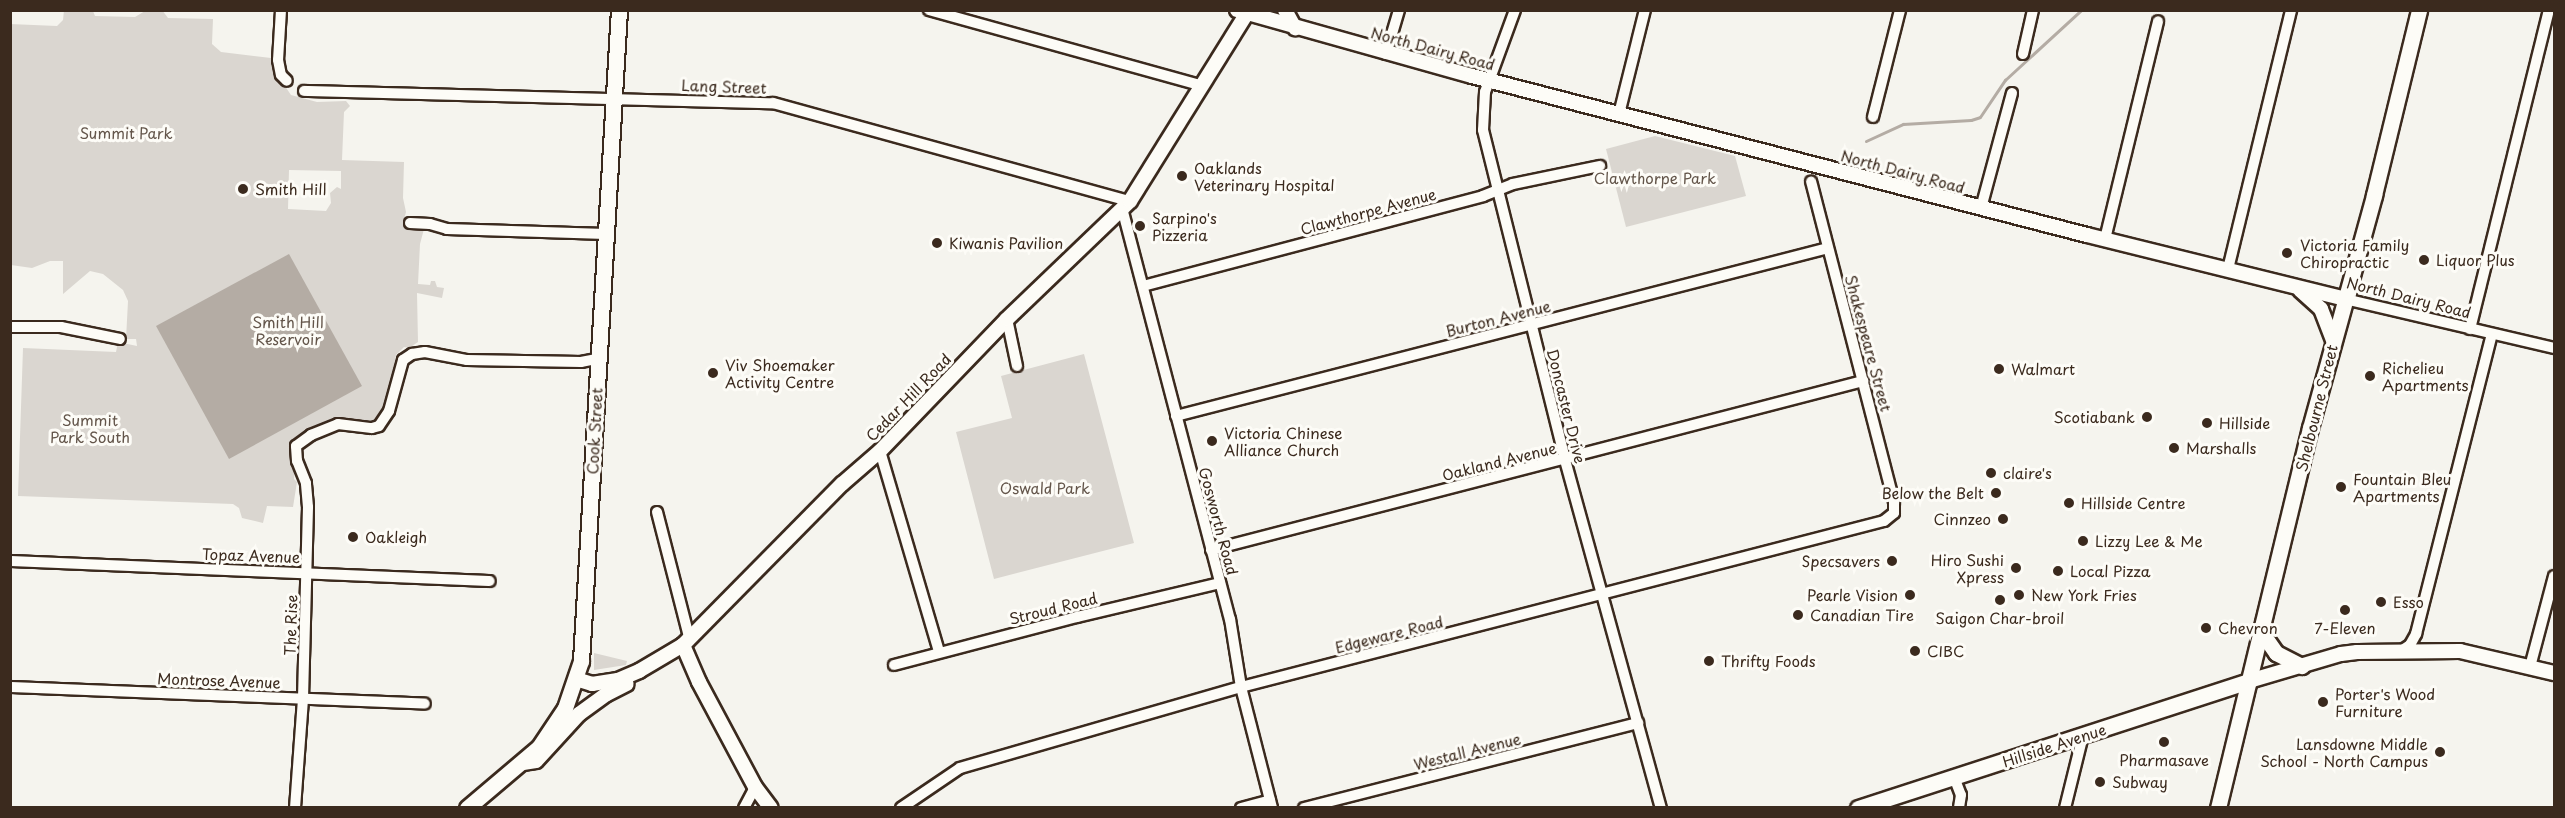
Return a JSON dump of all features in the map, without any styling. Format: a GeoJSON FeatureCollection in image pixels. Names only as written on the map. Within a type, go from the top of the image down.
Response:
{"type":"FeatureCollection","features":[{"type":"Feature","properties":{"kind":"main road","name":"Cook Street"},"geometry":{"type":"LineString","coordinates":[[467,807],[523,764],[554,728],[576,679],[583,641],[597,358],[619,10]]}},
{"type":"Feature","properties":{"kind":"main road","name":"Shelbourne Street"},"geometry":{"type":"LineString","coordinates":[[2218,807],[2333,340],[2374,195],[2419,10]]}},
{"type":"Feature","properties":{"kind":"main road"},"geometry":{"type":"LineString","coordinates":[[2260,630],[2276,653],[2302,666]]}},
{"type":"Feature","properties":{"kind":"main road","name":"Hillside Avenue"},"geometry":{"type":"LineString","coordinates":[[1858,807],[2249,681]]}},
{"type":"Feature","properties":{"kind":"street"},"geometry":{"type":"LineString","coordinates":[[281,10],[278,60],[282,75],[287,81]]}},
{"type":"Feature","properties":{"kind":"street"},"geometry":{"type":"LineString","coordinates":[[928,10],[1200,85]]}},
{"type":"Feature","properties":{"kind":"street"},"geometry":{"type":"LineString","coordinates":[[1285,10],[1295,28]]}},
{"type":"Feature","properties":{"kind":"street"},"geometry":{"type":"LineString","coordinates":[[1386,54],[1399,10]]}},
{"type":"Feature","properties":{"kind":"street","name":"Doncaster Drive"},"geometry":{"type":"LineString","coordinates":[[1515,10],[1488,80],[1483,120],[1565,460],[1661,807]]}},
{"type":"Feature","properties":{"kind":"street"},"geometry":{"type":"LineString","coordinates":[[1619,114],[1645,10]]}},
{"type":"Feature","properties":{"kind":"street"},"geometry":{"type":"LineString","coordinates":[[1873,117],[1900,10]]}},
{"type":"Feature","properties":{"kind":"street"},"geometry":{"type":"LineString","coordinates":[[2023,54],[2033,10]]}},
{"type":"Feature","properties":{"kind":"street"},"geometry":{"type":"LineString","coordinates":[[2228,269],[2291,10]]}},
{"type":"Feature","properties":{"kind":"street"},"geometry":{"type":"LineString","coordinates":[[2470,329],[2549,10]]}},
{"type":"Feature","properties":{"kind":"street","name":"Cedar Hill Road"},"geometry":{"type":"LineString","coordinates":[[639,672],[686,641],[842,484],[880,451],[1007,319],[1126,205],[1244,11]]}},
{"type":"Feature","properties":{"kind":"street","name":"North Dairy Road"},"geometry":{"type":"LineString","coordinates":[[1244,11],[1386,54],[1981,208],[2554,348]]}},
{"type":"Feature","properties":{"kind":"street"},"geometry":{"type":"LineString","coordinates":[[2105,239],[2158,21]]}},
{"type":"Feature","properties":{"kind":"street","name":"Lang Street"},"geometry":{"type":"LineString","coordinates":[[304,91],[773,103],[1126,205]]}},
{"type":"Feature","properties":{"kind":"street"},"geometry":{"type":"LineString","coordinates":[[1981,208],[2012,93]]}},
{"type":"Feature","properties":{"kind":"street","name":"Clawthorpe Avenue"},"geometry":{"type":"LineString","coordinates":[[1143,286],[1498,189],[1600,166]]}},
{"type":"Feature","properties":{"kind":"street","name":"Shakespeare Street"},"geometry":{"type":"LineString","coordinates":[[1811,182],[1894,502],[1894,513]]}},
{"type":"Feature","properties":{"kind":"street","name":"Gosworth Road"},"geometry":{"type":"LineString","coordinates":[[1126,205],[1143,286],[1230,619],[1241,687],[1271,804]]}},
{"type":"Feature","properties":{"kind":"street"},"geometry":{"type":"LineString","coordinates":[[411,223],[430,224],[447,229],[606,234]]}},
{"type":"Feature","properties":{"kind":"street","name":"Burton Avenue"},"geometry":{"type":"LineString","coordinates":[[1176,416],[1828,248]]}},
{"type":"Feature","properties":{"kind":"street"},"geometry":{"type":"LineString","coordinates":[[2296,286],[2321,309],[2333,340]]}},
{"type":"Feature","properties":{"kind":"street"},"geometry":{"type":"LineString","coordinates":[[1007,319],[1017,366]]}},
{"type":"Feature","properties":{"kind":"street"},"geometry":{"type":"LineString","coordinates":[[10,327],[61,327],[120,339]]}},
{"type":"Feature","properties":{"kind":"street"},"geometry":{"type":"LineString","coordinates":[[2401,651],[2410,645],[2416,634],[2492,334]]}},
{"type":"Feature","properties":{"kind":"street","name":"The Rise"},"geometry":{"type":"LineString","coordinates":[[295,807],[303,698],[307,572],[307,493],[295,453],[296,446],[318,431],[338,424],[372,428],[379,426],[389,411],[403,360],[412,354],[425,352],[467,360],[580,362],[597,358]]}},
{"type":"Feature","properties":{"kind":"street","name":"Oakland Avenue"},"geometry":{"type":"LineString","coordinates":[[1211,550],[1863,381]]}},
{"type":"Feature","properties":{"kind":"street"},"geometry":{"type":"LineString","coordinates":[[880,451],[939,652]]}},
{"type":"Feature","properties":{"kind":"street"},"geometry":{"type":"LineString","coordinates":[[657,512],[686,641],[699,682],[755,787],[771,807]]}},
{"type":"Feature","properties":{"kind":"street","name":"Edgeware Road"},"geometry":{"type":"LineString","coordinates":[[901,807],[960,768],[1241,687],[1884,521],[1894,513]]}},
{"type":"Feature","properties":{"kind":"street","name":"Topaz Avenue"},"geometry":{"type":"LineString","coordinates":[[10,561],[490,581]]}},
{"type":"Feature","properties":{"kind":"street"},"geometry":{"type":"LineString","coordinates":[[2530,667],[2554,576]]}},
{"type":"Feature","properties":{"kind":"street","name":"Stroud Road"},"geometry":{"type":"LineString","coordinates":[[894,665],[1220,583]]}},
{"type":"Feature","properties":{"kind":"street"},"geometry":{"type":"LineString","coordinates":[[2249,681],[2341,654],[2401,651],[2460,651],[2554,673]]}},
{"type":"Feature","properties":{"kind":"street"},"geometry":{"type":"LineString","coordinates":[[576,679],[605,683],[639,672]]}},
{"type":"Feature","properties":{"kind":"street"},"geometry":{"type":"LineString","coordinates":[[523,764],[536,761],[579,714],[607,694],[628,684],[639,672]]}},
{"type":"Feature","properties":{"kind":"street","name":"Montrose Avenue"},"geometry":{"type":"LineString","coordinates":[[10,687],[425,704]]}},
{"type":"Feature","properties":{"kind":"street","name":"Westall Avenue"},"geometry":{"type":"LineString","coordinates":[[1304,807],[1638,723]]}},
{"type":"Feature","properties":{"kind":"street"},"geometry":{"type":"LineString","coordinates":[[2065,807],[2084,735]]}},
{"type":"Feature","properties":{"kind":"street"},"geometry":{"type":"LineString","coordinates":[[1954,777],[1961,795],[1959,807]]}},
{"type":"Feature","properties":{"kind":"street"},"geometry":{"type":"LineString","coordinates":[[744,807],[755,787]]}},
{"type":"Feature","properties":{"kind":"street"},"geometry":{"type":"LineString","coordinates":[[1241,807],[1271,804]]}},
{"type":"Feature","properties":{"kind":"green space"},"geometry":{"type":"Polygon","coordinates":[[[64,10],[93,11],[95,16],[135,17],[145,11],[162,10],[168,18],[213,19],[212,44],[221,52],[271,58],[272,67],[291,95],[317,102],[346,101],[350,106],[344,112],[342,160],[404,162],[403,198],[406,212],[403,223],[422,225],[424,229],[420,244],[418,284],[430,285],[431,281],[435,281],[437,287],[444,288],[442,298],[417,293],[418,342],[409,348],[404,347],[396,355],[391,380],[394,380],[386,409],[368,431],[322,429],[296,444],[294,479],[297,482],[293,507],[267,506],[263,523],[242,518],[239,508],[233,504],[18,496],[23,348],[116,352],[118,342],[137,346],[136,339],[126,339],[128,301],[123,290],[103,274],[90,271],[63,294],[63,261],[50,261],[32,268],[11,265],[10,24],[57,26],[63,20],[64,10]],[[289,170],[288,209],[326,211],[331,203],[330,193],[337,187],[341,189],[341,171],[289,170]]]}},
{"type":"Feature","properties":{"kind":"green space","name":"Clawthorpe Park"},"geometry":{"type":"Polygon","coordinates":[[[1655,136],[1735,156],[1746,196],[1626,227],[1606,149],[1655,136]]]}},
{"type":"Feature","properties":{"kind":"green space","name":"Oswald Park"},"geometry":{"type":"Polygon","coordinates":[[[1084,354],[1134,543],[994,579],[956,432],[1012,418],[1001,376],[1084,354]]]}},
{"type":"Feature","properties":{"kind":"green space"},"geometry":{"type":"Polygon","coordinates":[[[594,653],[627,661],[626,665],[594,670],[594,653]]]}},
{"type":"Feature","properties":{"kind":"shaded area","name":"Smith Hill Reservoir"},"geometry":{"type":"Polygon","coordinates":[[[289,254],[362,386],[229,459],[156,326],[289,254]]]}},
{"type":"Feature","properties":{"kind":"waterway"},"geometry":{"type":"LineString","coordinates":[[1866,141],[1903,124],[1971,120],[1980,117],[2005,80],[2081,10]]}},
{"type":"Feature","properties":{"kind":"place","name":"Oaklands Veterinary Hospital"},"geometry":{"type":"Point","coordinates":[1182,176]}},
{"type":"Feature","properties":{"kind":"place","name":"Smith Hill"},"geometry":{"type":"Point","coordinates":[243,189]}},
{"type":"Feature","properties":{"kind":"place","name":"Sarpino's Pizzeria"},"geometry":{"type":"Point","coordinates":[1140,226]}},
{"type":"Feature","properties":{"kind":"place","name":"Kiwanis Pavilion"},"geometry":{"type":"Point","coordinates":[937,243]}},
{"type":"Feature","properties":{"kind":"place","name":"Victoria Family Chiropractic"},"geometry":{"type":"Point","coordinates":[2287,253]}},
{"type":"Feature","properties":{"kind":"place","name":"Liquor Plus"},"geometry":{"type":"Point","coordinates":[2424,260]}},
{"type":"Feature","properties":{"kind":"place","name":"Walmart"},"geometry":{"type":"Point","coordinates":[1999,369]}},
{"type":"Feature","properties":{"kind":"place","name":"Viv Shoemaker Activity Centre"},"geometry":{"type":"Point","coordinates":[713,373]}},
{"type":"Feature","properties":{"kind":"place","name":"Richelieu Apartments"},"geometry":{"type":"Point","coordinates":[2370,376]}},
{"type":"Feature","properties":{"kind":"place","name":"Scotiabank"},"geometry":{"type":"Point","coordinates":[2147,417]}},
{"type":"Feature","properties":{"kind":"place","name":"Hillside"},"geometry":{"type":"Point","coordinates":[2207,423]}},
{"type":"Feature","properties":{"kind":"place","name":"Victoria Chinese Alliance Church"},"geometry":{"type":"Point","coordinates":[1212,441]}},
{"type":"Feature","properties":{"kind":"place","name":"Marshalls"},"geometry":{"type":"Point","coordinates":[2174,448]}},
{"type":"Feature","properties":{"kind":"place","name":"claire's"},"geometry":{"type":"Point","coordinates":[1991,473]}},
{"type":"Feature","properties":{"kind":"place","name":"Fountain Bleu Apartments"},"geometry":{"type":"Point","coordinates":[2341,487]}},
{"type":"Feature","properties":{"kind":"place","name":"Below the Belt"},"geometry":{"type":"Point","coordinates":[1996,493]}},
{"type":"Feature","properties":{"kind":"place","name":"Hillside Centre"},"geometry":{"type":"Point","coordinates":[2069,503]}},
{"type":"Feature","properties":{"kind":"place","name":"Cinnzeo"},"geometry":{"type":"Point","coordinates":[2003,519]}},
{"type":"Feature","properties":{"kind":"place","name":"Oakleigh"},"geometry":{"type":"Point","coordinates":[353,537]}},
{"type":"Feature","properties":{"kind":"place","name":"Lizzy Lee & Me"},"geometry":{"type":"Point","coordinates":[2083,541]}},
{"type":"Feature","properties":{"kind":"place","name":"Specsavers"},"geometry":{"type":"Point","coordinates":[1892,561]}},
{"type":"Feature","properties":{"kind":"place","name":"Hiro Sushi Xpress"},"geometry":{"type":"Point","coordinates":[2016,568]}},
{"type":"Feature","properties":{"kind":"place","name":"Local Pizza"},"geometry":{"type":"Point","coordinates":[2058,571]}},
{"type":"Feature","properties":{"kind":"place","name":"Pearle Vision"},"geometry":{"type":"Point","coordinates":[1910,595]}},
{"type":"Feature","properties":{"kind":"place","name":"New York Fries"},"geometry":{"type":"Point","coordinates":[2019,595]}},
{"type":"Feature","properties":{"kind":"place","name":"Saigon Char-broil"},"geometry":{"type":"Point","coordinates":[2000,600]}},
{"type":"Feature","properties":{"kind":"place","name":"Esso"},"geometry":{"type":"Point","coordinates":[2381,602]}},
{"type":"Feature","properties":{"kind":"place","name":"7-Eleven"},"geometry":{"type":"Point","coordinates":[2345,610]}},
{"type":"Feature","properties":{"kind":"place","name":"Canadian Tire"},"geometry":{"type":"Point","coordinates":[1798,615]}},
{"type":"Feature","properties":{"kind":"place","name":"Chevron"},"geometry":{"type":"Point","coordinates":[2206,628]}},
{"type":"Feature","properties":{"kind":"place","name":"CIBC"},"geometry":{"type":"Point","coordinates":[1915,651]}},
{"type":"Feature","properties":{"kind":"place","name":"Thrifty Foods"},"geometry":{"type":"Point","coordinates":[1709,661]}},
{"type":"Feature","properties":{"kind":"place","name":"Porter's Wood Furniture"},"geometry":{"type":"Point","coordinates":[2323,702]}},
{"type":"Feature","properties":{"kind":"place","name":"Pharmasave"},"geometry":{"type":"Point","coordinates":[2164,742]}},
{"type":"Feature","properties":{"kind":"place","name":"Lansdowne Middle School - North Campus"},"geometry":{"type":"Point","coordinates":[2440,752]}},
{"type":"Feature","properties":{"kind":"place","name":"Subway"},"geometry":{"type":"Point","coordinates":[2100,782]}},
{"type":"Feature","properties":{"kind":"park label","name":"Summit Park"},"geometry":{"type":"Point","coordinates":[126,133]}},
{"type":"Feature","properties":{"kind":"park label","name":"Summit Park South"},"geometry":{"type":"Point","coordinates":[90,428]}}]}
